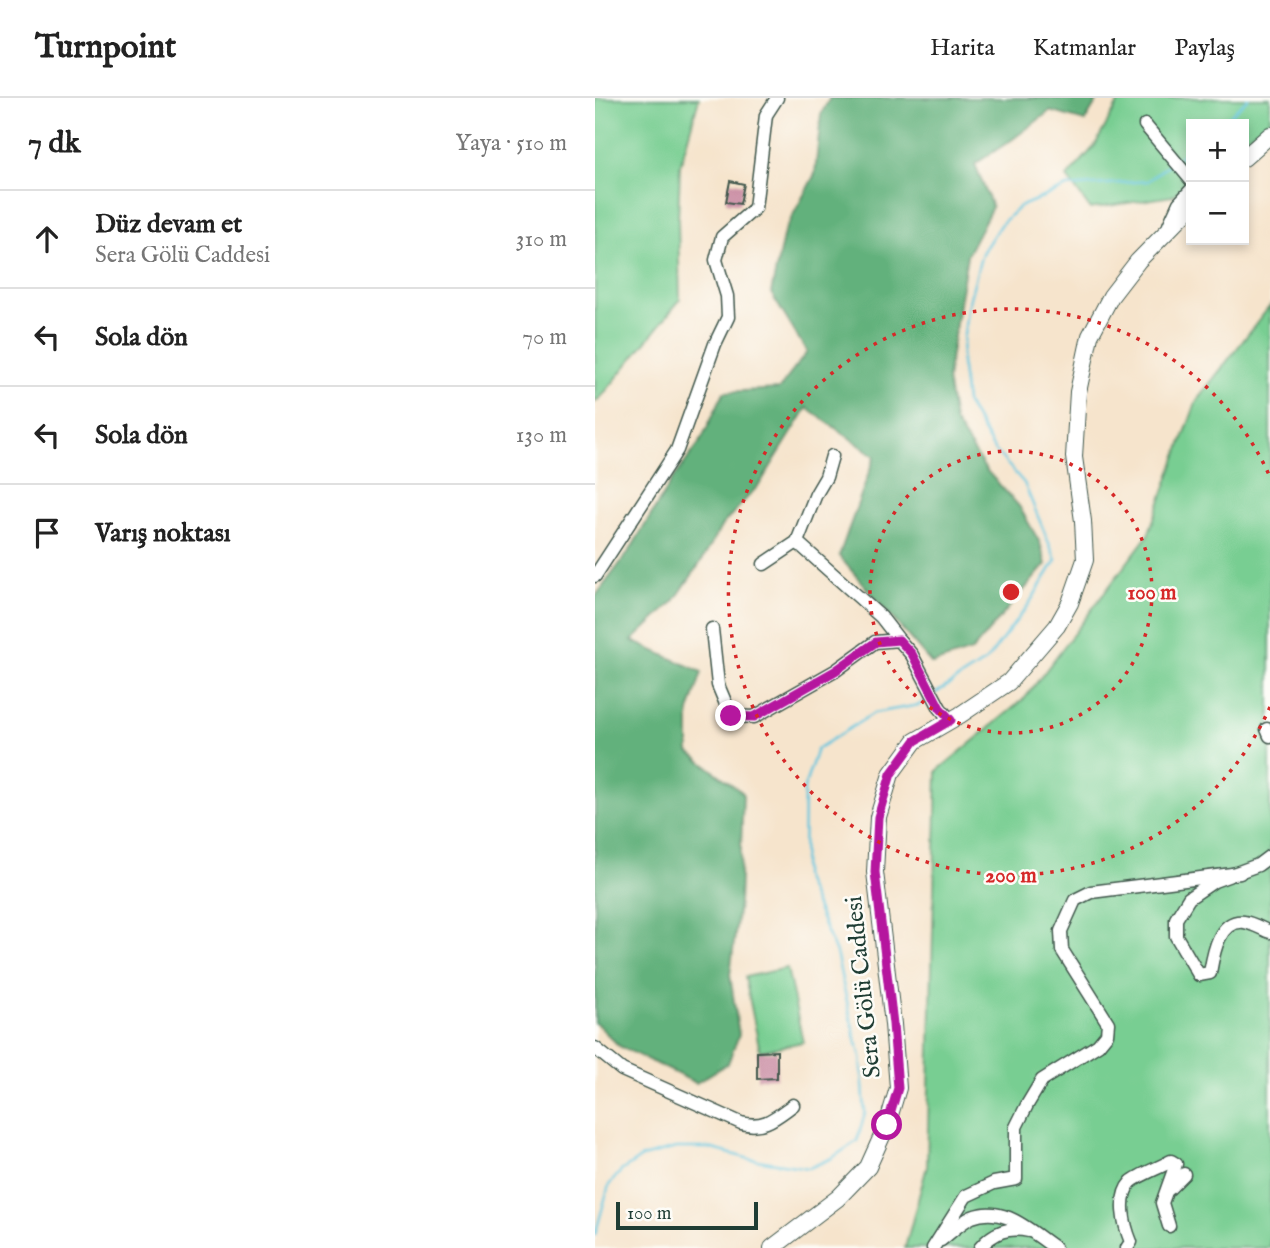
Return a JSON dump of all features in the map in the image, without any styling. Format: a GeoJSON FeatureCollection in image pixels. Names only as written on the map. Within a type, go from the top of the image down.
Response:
{"type":"FeatureCollection","features":[{"type":"Feature","properties":{"kind":"main road","name":"Sera Gölü Caddesi"},"geometry":{"type":"LineString","coordinates":[[772,1248],[838,1198],[868,1167],[887,1125],[898,1088],[875,872],[878,817],[891,774],[915,741],[946,714],[1009,682],[1057,626],[1070,603],[1084,560],[1083,521],[1074,457],[1078,392],[1090,336],[1111,296],[1138,261],[1186,211]]}},
{"type":"Feature","properties":{"kind":"street"},"geometry":{"type":"LineString","coordinates":[[595,576],[677,450],[715,344],[728,317],[727,296],[716,260],[722,237],[755,208],[766,115],[777,98]]}},
{"type":"Feature","properties":{"kind":"street"},"geometry":{"type":"LineString","coordinates":[[1145,125],[1186,173]]}},
{"type":"Feature","properties":{"kind":"street"},"geometry":{"type":"LineString","coordinates":[[1164,234],[1179,203],[1186,195]]}},
{"type":"Feature","properties":{"kind":"street"},"geometry":{"type":"LineString","coordinates":[[764,564],[797,542],[816,494],[826,477],[832,456]]}},
{"type":"Feature","properties":{"kind":"street"},"geometry":{"type":"LineString","coordinates":[[797,542],[881,617],[912,654],[920,673],[946,714]]}},
{"type":"Feature","properties":{"kind":"street"},"geometry":{"type":"LineString","coordinates":[[712,629],[718,685],[731,716],[754,717],[835,671],[876,642],[899,640]]}},
{"type":"Feature","properties":{"kind":"street"},"geometry":{"type":"LineString","coordinates":[[1270,856],[1258,865],[1214,881],[1189,898],[1176,919],[1176,936],[1199,975],[1210,973],[1219,937],[1230,925],[1243,921],[1270,932]]}},
{"type":"Feature","properties":{"kind":"street"},"geometry":{"type":"LineString","coordinates":[[934,1246],[965,1196],[994,1183],[1016,1179],[1016,1127],[1042,1080],[1098,1045],[1107,1034],[1108,1023],[1062,950],[1061,931],[1075,900],[1091,892],[1240,873]]}},
{"type":"Feature","properties":{"kind":"street"},"geometry":{"type":"LineString","coordinates":[[595,1048],[622,1070],[741,1123],[765,1125],[793,1105]]}},
{"type":"Feature","properties":{"kind":"street"},"geometry":{"type":"LineString","coordinates":[[1127,1248],[1131,1242],[1126,1229],[1123,1200],[1131,1183],[1171,1161],[1175,1162],[1162,1203],[1169,1226]]}},
{"type":"Feature","properties":{"kind":"street"},"geometry":{"type":"LineString","coordinates":[[1166,1192],[1185,1174]]}},
{"type":"Feature","properties":{"kind":"street"},"geometry":{"type":"LineString","coordinates":[[934,1246],[972,1217],[996,1214],[1019,1222],[1055,1248]]}},
{"type":"Feature","properties":{"kind":"street"},"geometry":{"type":"LineString","coordinates":[[980,1248],[988,1238],[1000,1231],[1014,1228],[1030,1231]]}},
{"type":"Feature","properties":{"kind":"green space"},"geometry":{"type":"Polygon","coordinates":[[[595,98],[699,98],[680,166],[680,300],[595,402],[595,98]]]}},
{"type":"Feature","properties":{"kind":"green space"},"geometry":{"type":"Polygon","coordinates":[[[830,98],[1099,98],[1085,121],[1050,111],[975,164],[992,207],[967,255],[947,379],[954,421],[986,470],[1019,506],[1040,543],[1046,564],[972,651],[932,664],[839,556],[875,456],[807,408],[760,484],[722,525],[674,601],[632,641],[702,672],[689,712],[689,752],[743,793],[739,903],[730,975],[739,1035],[728,1063],[696,1083],[619,1046],[595,1022],[595,597],[630,550],[673,479],[700,442],[724,392],[779,389],[807,352],[771,293],[784,232],[815,174],[821,114],[830,98]]]}},
{"type":"Feature","properties":{"kind":"green space"},"geometry":{"type":"Polygon","coordinates":[[[1121,98],[1270,98],[1270,119],[1249,135],[1249,119],[1186,119],[1186,185],[1172,196],[1090,209],[1067,177],[1094,147],[1121,98]]]}},
{"type":"Feature","properties":{"kind":"green space"},"geometry":{"type":"Polygon","coordinates":[[[1270,306],[1270,1248],[905,1248],[927,1166],[937,771],[1025,698],[1148,535],[1197,400],[1270,306]]]}},
{"type":"Feature","properties":{"kind":"green space"},"geometry":{"type":"Polygon","coordinates":[[[787,968],[803,1042],[760,1051],[745,977],[787,968]]]}},
{"type":"Feature","properties":{"kind":"building"},"geometry":{"type":"Polygon","coordinates":[[[730,181],[744,184],[740,204],[726,202],[730,181]]]}},
{"type":"Feature","properties":{"kind":"building"},"geometry":{"type":"Polygon","coordinates":[[[777,1051],[777,1078],[757,1079],[757,1052],[777,1051]]]}},
{"type":"Feature","properties":{"kind":"waterway"},"geometry":{"type":"LineString","coordinates":[[1226,119],[1248,98]]}},
{"type":"Feature","properties":{"kind":"waterway"},"geometry":{"type":"LineString","coordinates":[[1179,157],[1186,152]]}},
{"type":"Feature","properties":{"kind":"waterway"},"geometry":{"type":"LineString","coordinates":[[936,693],[986,661],[1029,604],[1056,560],[1024,483],[993,448],[966,402],[961,360],[967,309],[982,253],[1000,225],[1019,207],[1067,187],[1148,181],[1170,163]]}},
{"type":"Feature","properties":{"kind":"waterway"},"geometry":{"type":"LineString","coordinates":[[595,1235],[609,1185],[621,1171],[642,1157],[676,1148],[709,1148],[750,1159],[809,1168],[832,1158],[857,1141],[865,1113],[861,1057],[836,953],[803,876],[804,788],[817,749],[874,713],[919,705],[931,697]]}},
{"type":"Feature","properties":{"kind":"route"},"geometry":{"type":"LineString","coordinates":[[731,716],[754,717],[835,671],[876,642],[899,640],[912,654],[940,708],[951,720],[915,741],[891,774],[878,817],[875,872],[898,1088],[887,1125]]}}]}
